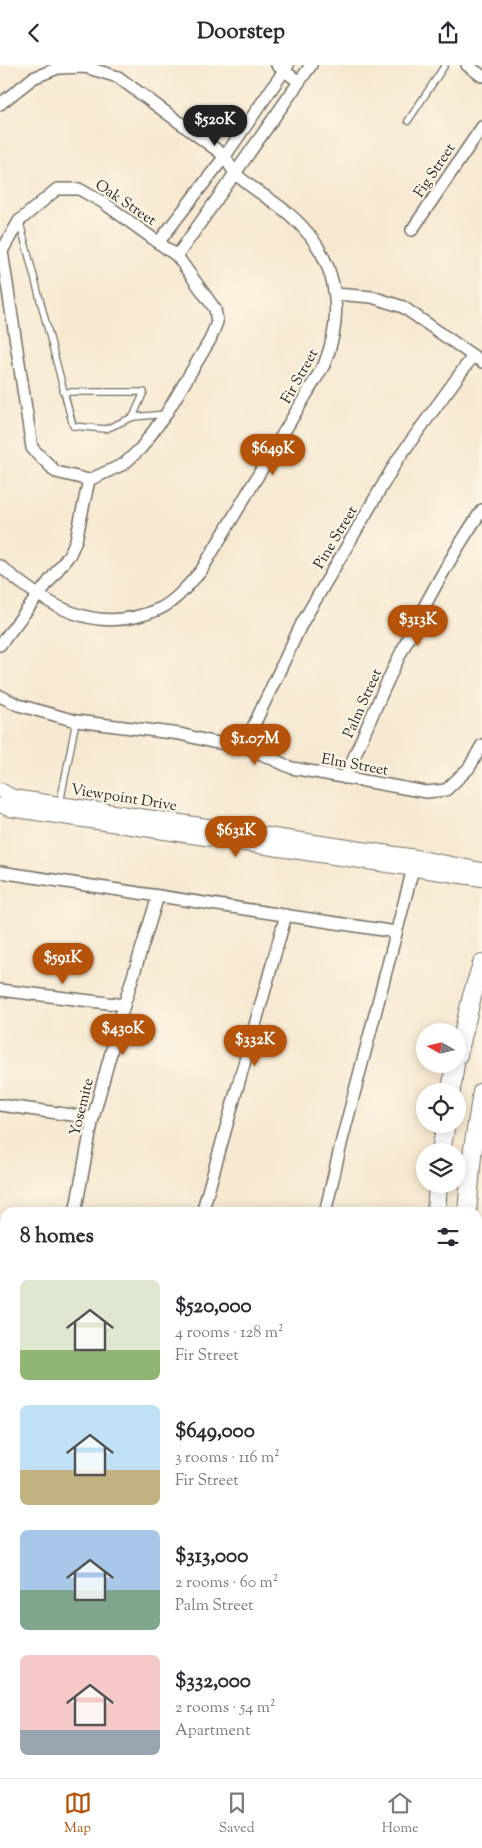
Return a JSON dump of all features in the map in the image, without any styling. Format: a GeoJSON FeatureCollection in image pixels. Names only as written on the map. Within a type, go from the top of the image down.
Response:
{"type":"FeatureCollection","features":[{"type":"Feature","properties":{"kind":"main road"},"geometry":{"type":"LineString","coordinates":[[466,1025],[482,964]]}},
{"type":"Feature","properties":{"kind":"main road"},"geometry":{"type":"LineString","coordinates":[[468,1207],[472,1155],[482,1092]]}},
{"type":"Feature","properties":{"kind":"main road"},"geometry":{"type":"LineString","coordinates":[[436,1207],[437,1193]]}},
{"type":"Feature","properties":{"kind":"street"},"geometry":{"type":"LineString","coordinates":[[177,257],[236,175],[310,65]]}},
{"type":"Feature","properties":{"kind":"street"},"geometry":{"type":"LineString","coordinates":[[467,65],[482,76]]}},
{"type":"Feature","properties":{"kind":"street","name":"Fir Street"},"geometry":{"type":"LineString","coordinates":[[0,104],[33,78],[58,68],[85,67],[118,77],[225,156],[236,175],[290,214],[318,243],[332,274],[336,313],[331,347],[324,365],[201,571],[160,609],[122,619],[96,620],[64,611],[37,594],[0,566]]}},
{"type":"Feature","properties":{"kind":"street"},"geometry":{"type":"LineString","coordinates":[[158,243],[225,156],[283,67],[299,82]]}},
{"type":"Feature","properties":{"kind":"street","name":"Fig Street"},"geometry":{"type":"LineString","coordinates":[[412,230],[482,127]]}},
{"type":"Feature","properties":{"kind":"street","name":"Oak Street"},"geometry":{"type":"LineString","coordinates":[[56,189],[79,189],[104,203],[158,243],[177,257],[215,309],[217,322],[210,340],[166,414],[141,448],[124,464],[89,480],[56,472],[32,448],[2,251],[19,221],[56,189]]}},
{"type":"Feature","properties":{"kind":"street"},"geometry":{"type":"LineString","coordinates":[[335,294],[372,297],[403,307],[478,359]]}},
{"type":"Feature","properties":{"kind":"street","name":"Pine Street"},"geometry":{"type":"LineString","coordinates":[[244,746],[307,614],[398,459],[478,359]]}},
{"type":"Feature","properties":{"kind":"street"},"geometry":{"type":"LineString","coordinates":[[0,645],[37,594],[54,576],[76,540],[89,480]]}},
{"type":"Feature","properties":{"kind":"street","name":"Palm Street"},"geometry":{"type":"LineString","coordinates":[[345,778],[380,696],[409,635],[466,534],[482,510]]}},
{"type":"Feature","properties":{"kind":"street","name":"Elm Street"},"geometry":{"type":"LineString","coordinates":[[0,696],[18,705],[76,721],[180,734],[212,742],[244,746],[292,768],[426,792],[446,790],[469,768],[482,745]]}},
{"type":"Feature","properties":{"kind":"street","name":"Viewpoint Drive"},"geometry":{"type":"LineString","coordinates":[[0,791],[13,797],[60,803],[414,864],[482,879]]}},
{"type":"Feature","properties":{"kind":"street","name":"Viewpoint Drive"},"geometry":{"type":"LineString","coordinates":[[0,805],[9,809],[414,864],[482,869]]}},
{"type":"Feature","properties":{"kind":"street"},"geometry":{"type":"LineString","coordinates":[[327,1207],[414,864]]}},
{"type":"Feature","properties":{"kind":"street"},"geometry":{"type":"LineString","coordinates":[[0,872],[396,932]]}},
{"type":"Feature","properties":{"kind":"street","name":"Yosemite"},"geometry":{"type":"LineString","coordinates":[[75,1207],[93,1118],[124,1005],[158,896]]}},
{"type":"Feature","properties":{"kind":"street"},"geometry":{"type":"LineString","coordinates":[[204,1207],[286,915]]}},
{"type":"Feature","properties":{"kind":"street"},"geometry":{"type":"LineString","coordinates":[[0,990],[124,1005]]}},
{"type":"Feature","properties":{"kind":"street"},"geometry":{"type":"LineString","coordinates":[[0,1105],[93,1118]]}},
{"type":"Feature","properties":{"kind":"lane"},"geometry":{"type":"LineString","coordinates":[[408,121],[445,65]]}},
{"type":"Feature","properties":{"kind":"lane"},"geometry":{"type":"LineString","coordinates":[[19,221],[73,426],[106,429],[133,417],[166,414]]}},
{"type":"Feature","properties":{"kind":"lane"},"geometry":{"type":"LineString","coordinates":[[63,392],[144,393],[133,417]]}},
{"type":"Feature","properties":{"kind":"lane"},"geometry":{"type":"LineString","coordinates":[[60,803],[76,721]]}}]}
